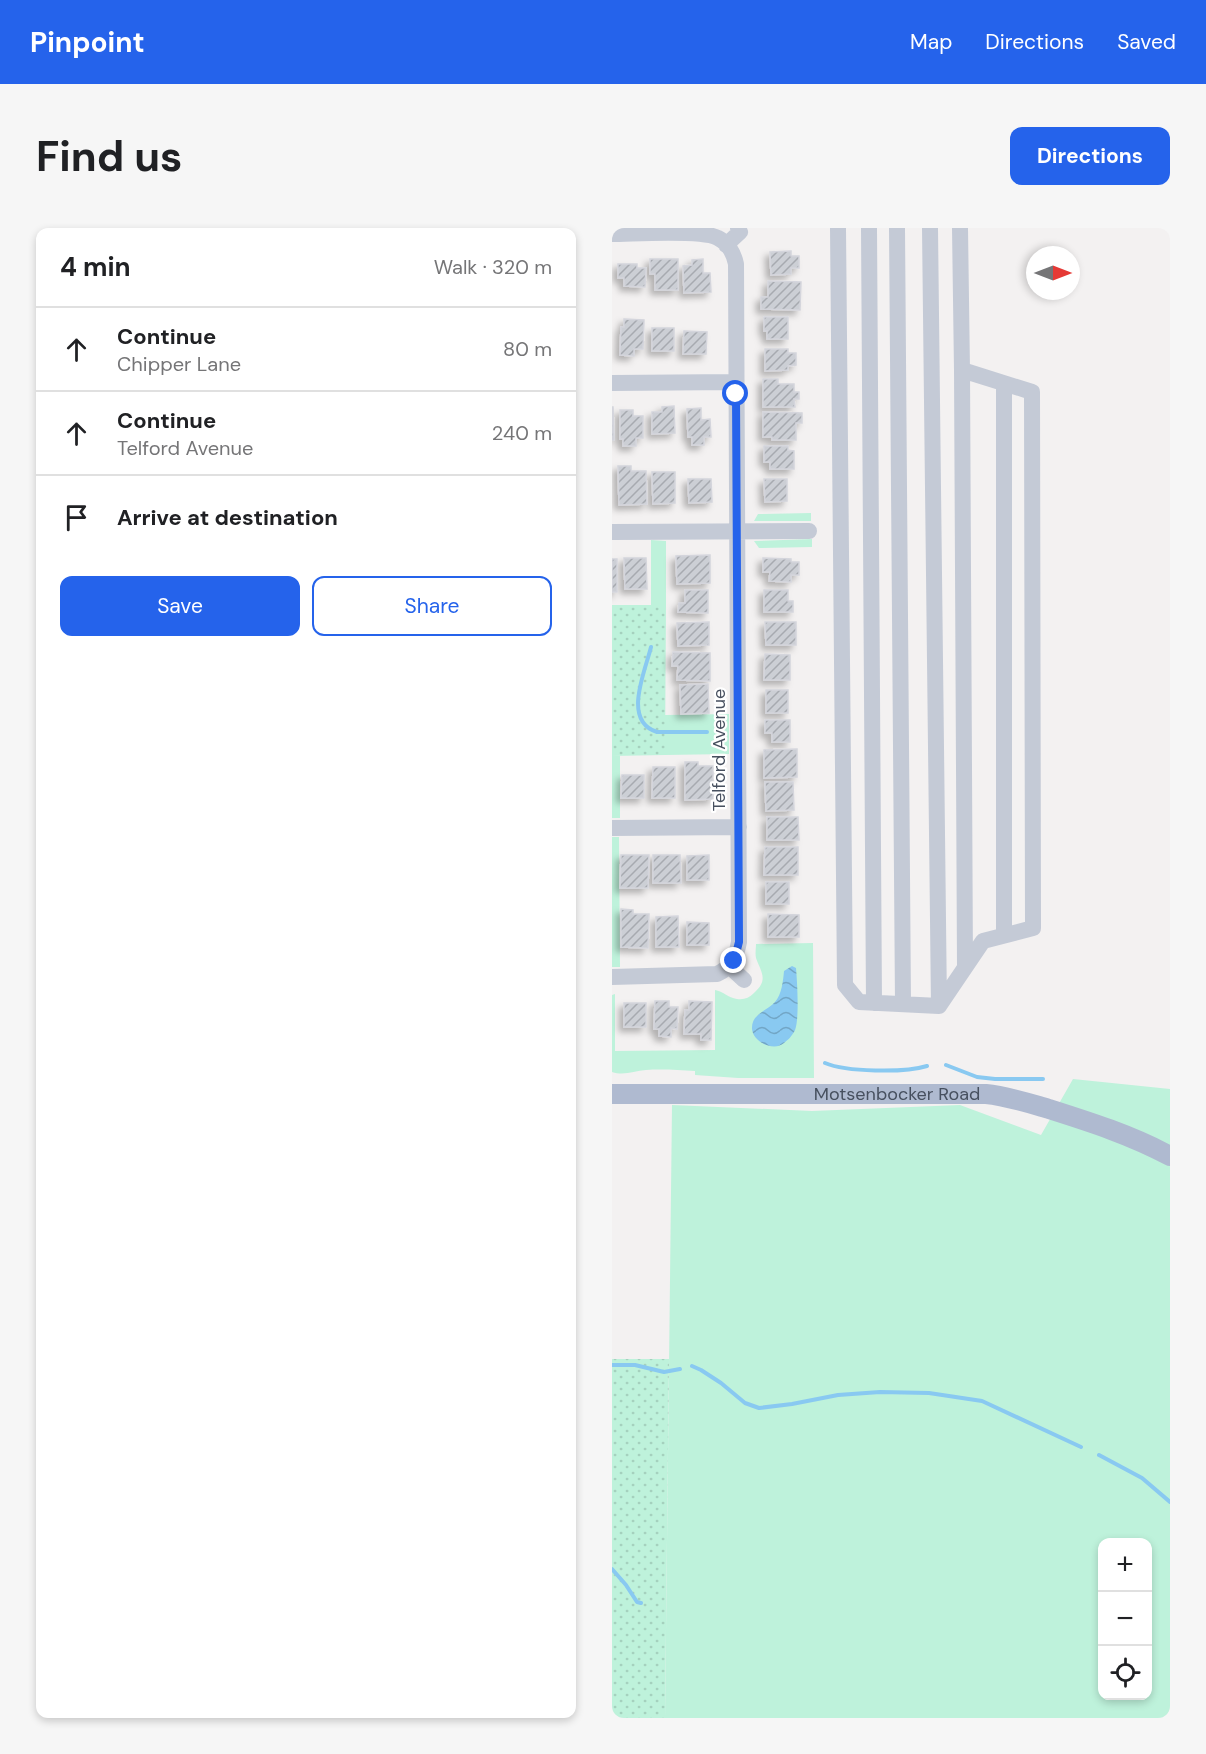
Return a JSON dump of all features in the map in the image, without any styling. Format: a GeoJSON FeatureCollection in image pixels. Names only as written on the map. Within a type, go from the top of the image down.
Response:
{"type":"FeatureCollection","features":[{"type":"Feature","properties":{"kind":"main road","name":"Motsenbocker Road"},"geometry":{"type":"LineString","coordinates":[[612,1094],[986,1094],[1005,1097],[1092,1122],[1170,1156]]}},
{"type":"Feature","properties":{"kind":"street"},"geometry":{"type":"LineString","coordinates":[[838,228],[845,985],[860,1002],[939,1006]]}},
{"type":"Feature","properties":{"kind":"street"},"geometry":{"type":"LineString","coordinates":[[869,228],[874,1003]]}},
{"type":"Feature","properties":{"kind":"street"},"geometry":{"type":"LineString","coordinates":[[897,228],[903,1004]]}},
{"type":"Feature","properties":{"kind":"street"},"geometry":{"type":"LineString","coordinates":[[930,228],[939,1006]]}},
{"type":"Feature","properties":{"kind":"street"},"geometry":{"type":"LineString","coordinates":[[960,228],[965,967]]}},
{"type":"Feature","properties":{"kind":"street"},"geometry":{"type":"LineString","coordinates":[[612,234],[705,234],[718,238],[726,245],[739,230]]}},
{"type":"Feature","properties":{"kind":"street","name":"Telford Avenue"},"geometry":{"type":"LineString","coordinates":[[726,245],[735,259],[736,268],[739,942],[737,955],[730,967]]}},
{"type":"Feature","properties":{"kind":"street"},"geometry":{"type":"LineString","coordinates":[[939,1006],[983,941],[1033,928],[1032,392],[962,370]]}},
{"type":"Feature","properties":{"kind":"street"},"geometry":{"type":"LineString","coordinates":[[612,383],[736,382]]}},
{"type":"Feature","properties":{"kind":"street"},"geometry":{"type":"LineString","coordinates":[[1004,384],[1004,935]]}},
{"type":"Feature","properties":{"kind":"street"},"geometry":{"type":"LineString","coordinates":[[612,532],[809,531]]}},
{"type":"Feature","properties":{"kind":"street"},"geometry":{"type":"LineString","coordinates":[[612,828],[739,827]]}},
{"type":"Feature","properties":{"kind":"street"},"geometry":{"type":"LineString","coordinates":[[612,977],[709,976],[730,967],[744,980]]}},
{"type":"Feature","properties":{"kind":"green space"},"geometry":{"type":"Polygon","coordinates":[[[811,513],[811,521],[754,521],[758,514],[811,513]]]}},
{"type":"Feature","properties":{"kind":"green space"},"geometry":{"type":"Polygon","coordinates":[[[812,539],[812,547],[759,548],[754,541],[812,539]]]}},
{"type":"Feature","properties":{"kind":"green space"},"geometry":{"type":"Polygon","coordinates":[[[651,540],[666,541],[666,605],[651,605],[651,540]]]}},
{"type":"Feature","properties":{"kind":"green space"},"geometry":{"type":"Polygon","coordinates":[[[612,605],[666,605],[665,755],[612,756],[612,605]]]}},
{"type":"Feature","properties":{"kind":"green space"},"geometry":{"type":"Polygon","coordinates":[[[729,714],[729,754],[665,755],[665,715],[729,714]]]}},
{"type":"Feature","properties":{"kind":"green space"},"geometry":{"type":"Polygon","coordinates":[[[612,756],[620,756],[620,818],[612,818],[612,756]]]}},
{"type":"Feature","properties":{"kind":"green space"},"geometry":{"type":"Polygon","coordinates":[[[612,837],[619,837],[620,967],[612,967],[612,837]]]}},
{"type":"Feature","properties":{"kind":"green space"},"geometry":{"type":"Polygon","coordinates":[[[813,943],[814,1078],[738,1078],[695,1075],[695,1071],[670,1070],[612,1072],[612,995],[615,994],[615,1051],[715,1050],[715,990],[742,999],[750,996],[759,988],[763,980],[756,958],[756,944],[813,943]]]}},
{"type":"Feature","properties":{"kind":"green space"},"geometry":{"type":"Polygon","coordinates":[[[1073,1079],[1170,1089],[1170,1718],[665,1718],[672,1105],[812,1111],[960,1105],[1041,1135],[1073,1079]]]}},
{"type":"Feature","properties":{"kind":"green space"},"geometry":{"type":"Polygon","coordinates":[[[612,1359],[669,1359],[665,1718],[612,1718],[612,1359]]]}},
{"type":"Feature","properties":{"kind":"water"},"geometry":{"type":"Polygon","coordinates":[[[792,966],[796,968],[797,982],[796,1027],[791,1037],[780,1046],[770,1046],[756,1038],[752,1024],[757,1016],[777,999],[782,987],[784,971],[792,966]]]}},
{"type":"Feature","properties":{"kind":"building"},"geometry":{"type":"Polygon","coordinates":[[[791,251],[791,256],[799,256],[799,268],[791,268],[791,274],[771,275],[770,252],[791,251]]]}},
{"type":"Feature","properties":{"kind":"building"},"geometry":{"type":"Polygon","coordinates":[[[650,259],[678,259],[678,290],[655,290],[655,274],[650,274],[650,259]]]}},
{"type":"Feature","properties":{"kind":"building"},"geometry":{"type":"Polygon","coordinates":[[[703,259],[703,273],[710,273],[711,292],[684,293],[683,266],[692,265],[692,260],[703,259]]]}},
{"type":"Feature","properties":{"kind":"building"},"geometry":{"type":"Polygon","coordinates":[[[618,264],[637,264],[637,268],[646,268],[645,287],[624,286],[624,278],[618,278],[618,264]]]}},
{"type":"Feature","properties":{"kind":"building"},"geometry":{"type":"Polygon","coordinates":[[[768,281],[801,282],[800,310],[761,309],[761,297],[768,297],[768,281]]]}},
{"type":"Feature","properties":{"kind":"building"},"geometry":{"type":"Polygon","coordinates":[[[764,317],[788,317],[788,339],[767,339],[767,331],[764,331],[764,317]]]}},
{"type":"Feature","properties":{"kind":"building"},"geometry":{"type":"Polygon","coordinates":[[[624,319],[644,320],[643,349],[634,349],[634,356],[620,355],[621,327],[624,327],[624,319]]]}},
{"type":"Feature","properties":{"kind":"building"},"geometry":{"type":"Polygon","coordinates":[[[652,328],[674,328],[674,351],[652,351],[652,328]]]}},
{"type":"Feature","properties":{"kind":"building"},"geometry":{"type":"Polygon","coordinates":[[[684,331],[707,332],[706,354],[683,354],[684,331]]]}},
{"type":"Feature","properties":{"kind":"building"},"geometry":{"type":"Polygon","coordinates":[[[765,349],[788,349],[788,353],[796,353],[796,365],[788,366],[788,370],[765,371],[765,349]]]}},
{"type":"Feature","properties":{"kind":"building"},"geometry":{"type":"Polygon","coordinates":[[[763,379],[778,379],[778,384],[794,384],[794,392],[799,392],[799,399],[794,399],[795,407],[763,407],[763,379]]]}},
{"type":"Feature","properties":{"kind":"building"},"geometry":{"type":"Polygon","coordinates":[[[674,406],[675,433],[652,434],[652,412],[662,412],[662,407],[674,406]]]}},
{"type":"Feature","properties":{"kind":"building"},"geometry":{"type":"Polygon","coordinates":[[[613,407],[614,440],[612,440],[613,407]]]}},
{"type":"Feature","properties":{"kind":"building"},"geometry":{"type":"Polygon","coordinates":[[[701,408],[701,420],[710,419],[711,437],[704,437],[704,445],[692,445],[692,437],[688,437],[687,409],[701,408]]]}},
{"type":"Feature","properties":{"kind":"building"},"geometry":{"type":"Polygon","coordinates":[[[620,410],[633,410],[633,416],[643,416],[643,438],[636,438],[636,446],[623,446],[623,439],[620,439],[620,410]]]}},
{"type":"Feature","properties":{"kind":"building"},"geometry":{"type":"Polygon","coordinates":[[[763,412],[802,413],[802,423],[796,423],[796,440],[772,440],[772,437],[763,437],[763,412]]]}},
{"type":"Feature","properties":{"kind":"building"},"geometry":{"type":"Polygon","coordinates":[[[764,446],[788,446],[788,450],[794,451],[794,469],[770,469],[770,462],[764,462],[764,446]]]}},
{"type":"Feature","properties":{"kind":"building"},"geometry":{"type":"Polygon","coordinates":[[[618,466],[631,466],[631,471],[646,471],[647,504],[619,505],[618,466]]]}},
{"type":"Feature","properties":{"kind":"building"},"geometry":{"type":"Polygon","coordinates":[[[652,472],[675,472],[675,503],[653,504],[652,472]]]}},
{"type":"Feature","properties":{"kind":"building"},"geometry":{"type":"Polygon","coordinates":[[[688,479],[711,479],[712,502],[689,503],[688,479]]]}},
{"type":"Feature","properties":{"kind":"building"},"geometry":{"type":"Polygon","coordinates":[[[764,479],[787,479],[787,501],[765,502],[764,479]]]}},
{"type":"Feature","properties":{"kind":"building"},"geometry":{"type":"Polygon","coordinates":[[[710,555],[710,583],[677,584],[676,556],[710,555]]]}},
{"type":"Feature","properties":{"kind":"building"},"geometry":{"type":"Polygon","coordinates":[[[624,558],[646,558],[647,589],[625,589],[624,558]]]}},
{"type":"Feature","properties":{"kind":"building"},"geometry":{"type":"Polygon","coordinates":[[[763,558],[791,559],[791,562],[799,562],[799,575],[791,575],[791,582],[769,581],[770,572],[763,572],[763,558]]]}},
{"type":"Feature","properties":{"kind":"building"},"geometry":{"type":"Polygon","coordinates":[[[612,559],[617,559],[617,592],[612,592],[612,559]]]}},
{"type":"Feature","properties":{"kind":"building"},"geometry":{"type":"Polygon","coordinates":[[[685,590],[708,590],[708,613],[678,612],[679,603],[685,603],[685,590]]]}},
{"type":"Feature","properties":{"kind":"building"},"geometry":{"type":"Polygon","coordinates":[[[764,590],[788,590],[788,601],[793,601],[793,612],[764,612],[764,590]]]}},
{"type":"Feature","properties":{"kind":"building"},"geometry":{"type":"Polygon","coordinates":[[[709,622],[709,645],[678,646],[677,623],[709,622]]]}},
{"type":"Feature","properties":{"kind":"building"},"geometry":{"type":"Polygon","coordinates":[[[765,622],[796,622],[796,645],[766,645],[765,622]]]}},
{"type":"Feature","properties":{"kind":"building"},"geometry":{"type":"Polygon","coordinates":[[[673,652],[710,653],[710,681],[677,680],[678,666],[672,666],[673,652]]]}},
{"type":"Feature","properties":{"kind":"building"},"geometry":{"type":"Polygon","coordinates":[[[765,654],[790,655],[790,680],[764,680],[765,654]]]}},
{"type":"Feature","properties":{"kind":"building"},"geometry":{"type":"Polygon","coordinates":[[[708,684],[709,713],[681,714],[680,685],[708,684]]]}},
{"type":"Feature","properties":{"kind":"building"},"geometry":{"type":"Polygon","coordinates":[[[766,690],[788,690],[788,713],[766,713],[766,690]]]}},
{"type":"Feature","properties":{"kind":"building"},"geometry":{"type":"Polygon","coordinates":[[[765,720],[790,720],[790,742],[772,742],[772,733],[765,733],[765,720]]]}},
{"type":"Feature","properties":{"kind":"building"},"geometry":{"type":"Polygon","coordinates":[[[797,749],[797,777],[764,778],[764,750],[797,749]]]}},
{"type":"Feature","properties":{"kind":"building"},"geometry":{"type":"Polygon","coordinates":[[[685,762],[698,762],[698,766],[713,766],[713,799],[685,800],[685,762]]]}},
{"type":"Feature","properties":{"kind":"building"},"geometry":{"type":"Polygon","coordinates":[[[653,767],[675,767],[675,798],[652,798],[653,767]]]}},
{"type":"Feature","properties":{"kind":"building"},"geometry":{"type":"Polygon","coordinates":[[[622,775],[644,775],[644,798],[621,798],[622,775]]]}},
{"type":"Feature","properties":{"kind":"building"},"geometry":{"type":"Polygon","coordinates":[[[765,782],[793,782],[794,810],[766,811],[765,782]]]}},
{"type":"Feature","properties":{"kind":"building"},"geometry":{"type":"Polygon","coordinates":[[[767,817],[798,817],[799,840],[767,840],[767,817]]]}},
{"type":"Feature","properties":{"kind":"building"},"geometry":{"type":"Polygon","coordinates":[[[765,847],[798,847],[798,875],[764,875],[765,847]]]}},
{"type":"Feature","properties":{"kind":"building"},"geometry":{"type":"Polygon","coordinates":[[[621,855],[649,855],[648,888],[620,888],[621,855]]]}},
{"type":"Feature","properties":{"kind":"building"},"geometry":{"type":"Polygon","coordinates":[[[653,855],[680,855],[681,883],[653,883],[653,855]]]}},
{"type":"Feature","properties":{"kind":"building"},"geometry":{"type":"Polygon","coordinates":[[[709,855],[709,880],[687,880],[687,856],[709,855]]]}},
{"type":"Feature","properties":{"kind":"building"},"geometry":{"type":"Polygon","coordinates":[[[766,882],[789,882],[789,904],[766,904],[766,882]]]}},
{"type":"Feature","properties":{"kind":"building"},"geometry":{"type":"Polygon","coordinates":[[[621,909],[633,910],[633,914],[649,914],[648,948],[621,947],[621,909]]]}},
{"type":"Feature","properties":{"kind":"building"},"geometry":{"type":"Polygon","coordinates":[[[768,914],[799,915],[799,937],[768,937],[768,914]]]}},
{"type":"Feature","properties":{"kind":"building"},"geometry":{"type":"Polygon","coordinates":[[[678,916],[679,947],[656,947],[656,917],[678,916]]]}},
{"type":"Feature","properties":{"kind":"building"},"geometry":{"type":"Polygon","coordinates":[[[687,922],[709,923],[709,945],[687,945],[687,922]]]}},
{"type":"Feature","properties":{"kind":"building"},"geometry":{"type":"Polygon","coordinates":[[[655,1001],[669,1001],[669,1007],[678,1007],[677,1029],[671,1028],[671,1037],[659,1036],[659,1029],[654,1029],[655,1001]]]}},
{"type":"Feature","properties":{"kind":"building"},"geometry":{"type":"Polygon","coordinates":[[[689,1001],[712,1002],[711,1040],[701,1040],[701,1034],[684,1034],[685,1010],[689,1010],[689,1001]]]}},
{"type":"Feature","properties":{"kind":"building"},"geometry":{"type":"Polygon","coordinates":[[[624,1003],[646,1003],[646,1027],[624,1027],[624,1003]]]}},
{"type":"Feature","properties":{"kind":"waterway"},"geometry":{"type":"LineString","coordinates":[[651,647],[641,682],[638,707],[640,718],[646,726],[657,732],[707,732]]}},
{"type":"Feature","properties":{"kind":"waterway"},"geometry":{"type":"LineString","coordinates":[[825,1063],[847,1068],[875,1070],[904,1070],[927,1066]]}},
{"type":"Feature","properties":{"kind":"waterway"},"geometry":{"type":"LineString","coordinates":[[946,1065],[977,1077],[1043,1079]]}},
{"type":"Feature","properties":{"kind":"waterway"},"geometry":{"type":"LineString","coordinates":[[612,1365],[635,1365],[664,1372],[680,1369]]}},
{"type":"Feature","properties":{"kind":"waterway"},"geometry":{"type":"LineString","coordinates":[[692,1366],[721,1383],[745,1403],[759,1408],[838,1395],[880,1392],[929,1393],[982,1401],[1081,1447]]}},
{"type":"Feature","properties":{"kind":"waterway"},"geometry":{"type":"LineString","coordinates":[[1099,1455],[1142,1478],[1170,1502]]}},
{"type":"Feature","properties":{"kind":"waterway"},"geometry":{"type":"LineString","coordinates":[[612,1569],[637,1602],[641,1603]]}},
{"type":"Feature","properties":{"kind":"route"},"geometry":{"type":"LineString","coordinates":[[734,961],[739,942],[736,394]]}}]}
